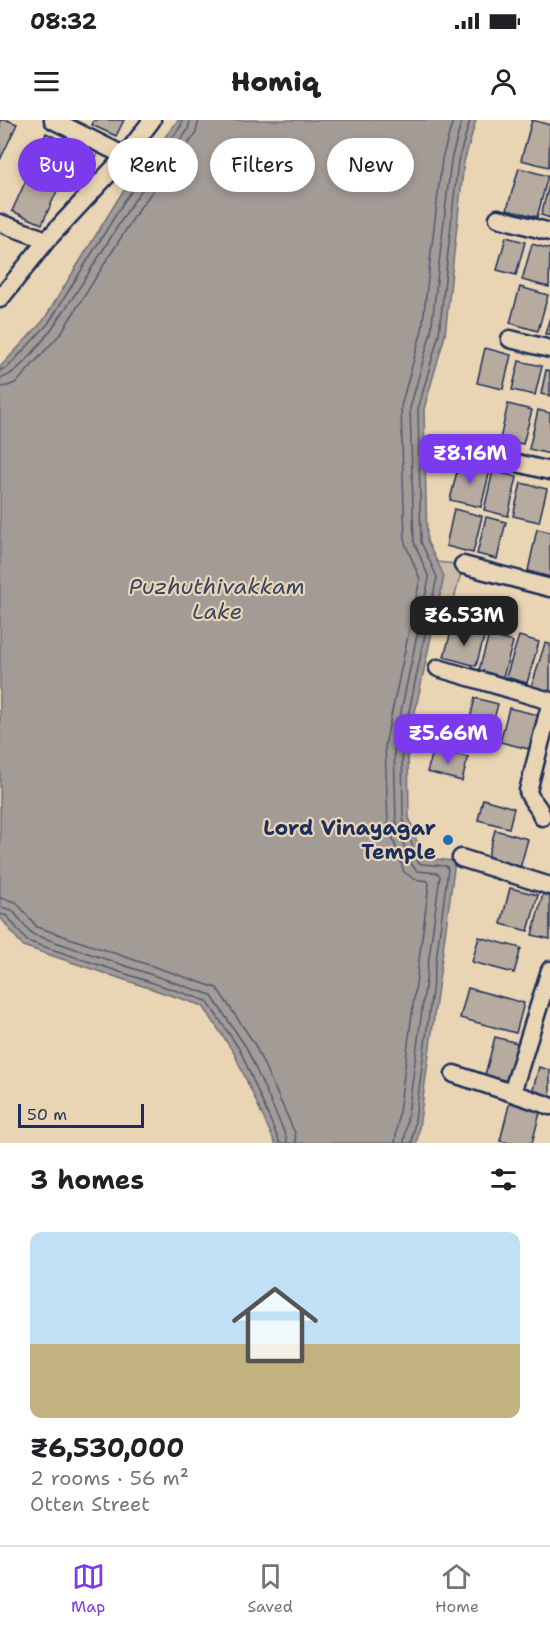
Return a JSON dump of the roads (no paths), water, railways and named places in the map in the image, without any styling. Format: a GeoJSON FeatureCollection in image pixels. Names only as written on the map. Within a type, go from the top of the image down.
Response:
{"type":"FeatureCollection","features":[{"type":"Feature","properties":{"kind":"street"},"geometry":{"type":"LineString","coordinates":[[53,120],[108,148]]}},
{"type":"Feature","properties":{"kind":"street"},"geometry":{"type":"LineString","coordinates":[[138,138],[152,120]]}},
{"type":"Feature","properties":{"kind":"street"},"geometry":{"type":"LineString","coordinates":[[0,299],[46,240],[108,174]]}},
{"type":"Feature","properties":{"kind":"street"},"geometry":{"type":"LineString","coordinates":[[498,218],[550,232]]}},
{"type":"Feature","properties":{"kind":"street"},"geometry":{"type":"LineString","coordinates":[[0,223],[46,240]]}},
{"type":"Feature","properties":{"kind":"street"},"geometry":{"type":"LineString","coordinates":[[510,339],[550,350]]}},
{"type":"Feature","properties":{"kind":"street"},"geometry":{"type":"LineString","coordinates":[[483,455],[550,471]]}},
{"type":"Feature","properties":{"kind":"street"},"geometry":{"type":"LineString","coordinates":[[463,565],[550,588]]}},
{"type":"Feature","properties":{"kind":"street"},"geometry":{"type":"LineString","coordinates":[[438,668],[550,703],[528,790],[529,797],[541,810],[542,817]]}},
{"type":"Feature","properties":{"kind":"street"},"geometry":{"type":"LineString","coordinates":[[461,858],[550,886]]}},
{"type":"Feature","properties":{"kind":"street"},"geometry":{"type":"LineString","coordinates":[[512,1093],[550,970]]}},
{"type":"Feature","properties":{"kind":"street"},"geometry":{"type":"LineString","coordinates":[[454,1074],[550,1106]]}},
{"type":"Feature","properties":{"kind":"water","name":"Puzhuthivakkam Lake"},"geometry":{"type":"Polygon","coordinates":[[[178,120],[476,120],[464,162],[445,335],[424,409],[427,541],[444,576],[408,745],[409,817],[422,858],[455,861],[417,1143],[275,1143],[234,1053],[203,1006],[23,946],[0,917],[0,367],[43,321],[123,192],[198,192],[198,138],[164,138],[178,120]]]}},
{"type":"Feature","properties":{"kind":"place","name":"Lord Vinayagar Temple"},"geometry":{"type":"Point","coordinates":[448,840]}}]}
